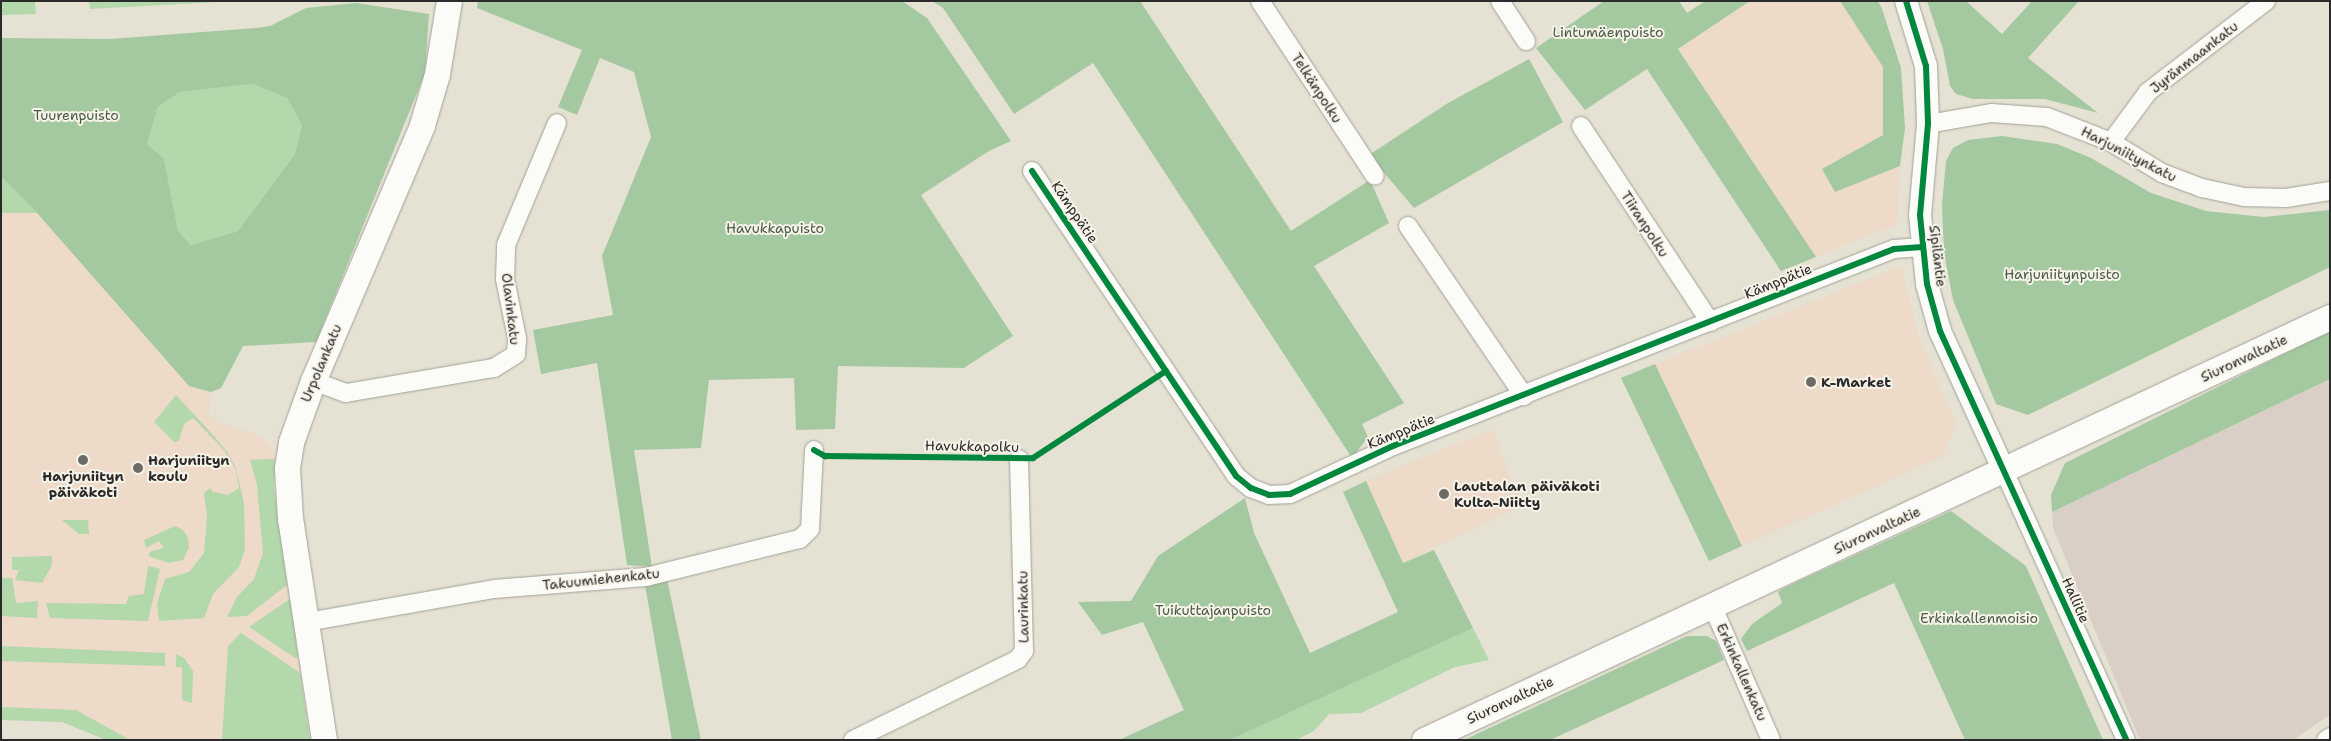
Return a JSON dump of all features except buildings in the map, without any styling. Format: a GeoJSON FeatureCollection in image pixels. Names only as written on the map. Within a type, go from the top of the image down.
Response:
{"type":"FeatureCollection","features":[{"type":"Feature","properties":{"kind":"main road","name":"Urpolankatu"},"geometry":{"type":"LineString","coordinates":[[324,740],[290,519],[287,468],[294,430],[312,382],[422,125],[437,74],[450,1]]}},
{"type":"Feature","properties":{"kind":"main road","name":"Siuronvaltatie"},"geometry":{"type":"LineString","coordinates":[[1424,740],[1712,605],[2004,472],[2330,317]]}},
{"type":"Feature","properties":{"kind":"street","name":"Telkänpolku"},"geometry":{"type":"LineString","coordinates":[[1260,1],[1375,176]]}},
{"type":"Feature","properties":{"kind":"street"},"geometry":{"type":"LineString","coordinates":[[1500,1],[1526,41]]}},
{"type":"Feature","properties":{"kind":"street","name":"Sipiläntie"},"geometry":{"type":"LineString","coordinates":[[1906,1],[1926,66],[1928,124],[1921,185],[1922,247],[1927,284],[1940,330],[2004,472]]}},
{"type":"Feature","properties":{"kind":"street","name":"Jyränmaankatu"},"geometry":{"type":"LineString","coordinates":[[2111,142],[2148,92],[2266,1]]}},
{"type":"Feature","properties":{"kind":"street","name":"Harjuniitynkatu"},"geometry":{"type":"LineString","coordinates":[[1928,124],[1991,113],[2048,116],[2111,142],[2162,173],[2202,188],[2244,197],[2286,198],[2330,191]]}},
{"type":"Feature","properties":{"kind":"street","name":"Olavinkatu"},"geometry":{"type":"LineString","coordinates":[[312,382],[346,393],[494,368],[516,354],[517,338],[505,279],[506,245],[557,123]]}},
{"type":"Feature","properties":{"kind":"street","name":"Tiiranpolku"},"geometry":{"type":"LineString","coordinates":[[1581,126],[1710,322]]}},
{"type":"Feature","properties":{"kind":"street","name":"Kämppätie"},"geometry":{"type":"LineString","coordinates":[[1032,171],[1236,476],[1251,488],[1269,495],[1290,494],[1392,446],[1524,396],[1894,249],[1922,247]]}},
{"type":"Feature","properties":{"kind":"street"},"geometry":{"type":"LineString","coordinates":[[1408,226],[1524,396]]}},
{"type":"Feature","properties":{"kind":"street","name":"Takuumiehenkatu"},"geometry":{"type":"LineString","coordinates":[[307,622],[494,589],[646,577],[800,539],[810,529],[814,450]]}},
{"type":"Feature","properties":{"kind":"street","name":"Laurinkatu"},"geometry":{"type":"LineString","coordinates":[[853,740],[1005,666],[1018,659],[1024,651],[1019,459]]}},
{"type":"Feature","properties":{"kind":"street","name":"Hallitie"},"geometry":{"type":"LineString","coordinates":[[2004,472],[2126,740]]}},
{"type":"Feature","properties":{"kind":"street","name":"Erkinkallenkatu"},"geometry":{"type":"LineString","coordinates":[[1712,605],[1771,740]]}},
{"type":"Feature","properties":{"kind":"street"},"geometry":{"type":"LineString","coordinates":[[2326,740],[2330,737]]}},
{"type":"Feature","properties":{"kind":"shaded area"},"geometry":{"type":"Polygon","coordinates":[[[1750,1],[1840,1],[1883,67],[1883,135],[1822,169],[1835,192],[1900,166],[1897,225],[1816,257],[1678,48],[1750,1]]]}},
{"type":"Feature","properties":{"kind":"shaded area","name":"Harjuniityn koulu"},"geometry":{"type":"Polygon","coordinates":[[[1,213],[37,213],[189,386],[211,392],[209,415],[220,423],[260,435],[272,447],[275,459],[274,488],[310,740],[106,740],[62,722],[1,720],[1,213]]]}},
{"type":"Feature","properties":{"kind":"shaded area"},"geometry":{"type":"Polygon","coordinates":[[[1901,266],[1919,338],[1956,423],[1944,456],[1742,546],[1655,364],[1901,266]]]}},
{"type":"Feature","properties":{"kind":"shaded area"},"geometry":{"type":"Polygon","coordinates":[[[2330,379],[2330,715],[2293,740],[2140,740],[2053,528],[2052,512],[2330,379]]]}},
{"type":"Feature","properties":{"kind":"shaded area","name":"Lauttalan päiväkoti Kulta-Niitty"},"geometry":{"type":"Polygon","coordinates":[[[1492,429],[1522,506],[1403,563],[1366,481],[1492,429]]]}},
{"type":"Feature","properties":{"kind":"green space"},"geometry":{"type":"Polygon","coordinates":[[[1,1],[35,1],[36,14],[1,15],[1,1]]]}},
{"type":"Feature","properties":{"kind":"green space"},"geometry":{"type":"Polygon","coordinates":[[[89,1],[236,1],[90,9],[89,1]]]}},
{"type":"Feature","properties":{"kind":"green space","name":"Havukkapuisto"},"geometry":{"type":"Polygon","coordinates":[[[478,1],[902,1],[927,18],[1011,141],[989,151],[921,195],[1013,336],[964,368],[838,366],[835,429],[796,430],[794,378],[709,380],[701,448],[634,450],[652,567],[627,565],[597,363],[541,374],[533,330],[613,315],[602,256],[651,137],[634,72],[600,58],[577,115],[558,107],[582,50],[477,8],[478,1]]]}},
{"type":"Feature","properties":{"kind":"green space"},"geometry":{"type":"Polygon","coordinates":[[[932,1],[1140,1],[1291,231],[1370,180],[1389,223],[1314,266],[1404,403],[1362,424],[1368,437],[1352,458],[1093,63],[1014,114],[943,8],[932,1]]]}},
{"type":"Feature","properties":{"kind":"green space","name":"Lintumäenpuisto"},"geometry":{"type":"Polygon","coordinates":[[[1604,1],[1679,1],[1687,13],[1705,1],[1750,1],[1678,49],[1816,257],[1781,271],[1647,69],[1585,110],[1536,48],[1604,1]]]}},
{"type":"Feature","properties":{"kind":"green space"},"geometry":{"type":"Polygon","coordinates":[[[1840,1],[1878,1],[1901,68],[1905,128],[1900,166],[1835,192],[1822,169],[1883,135],[1883,67],[1840,1]]]}},
{"type":"Feature","properties":{"kind":"green space"},"geometry":{"type":"Polygon","coordinates":[[[1927,1],[1966,1],[2002,34],[2032,1],[2079,1],[2028,58],[2098,113],[2045,99],[1973,99],[1956,94],[1950,86],[1943,49],[1927,1]]]}},
{"type":"Feature","properties":{"kind":"green space","name":"Tuurenpuisto"},"geometry":{"type":"Polygon","coordinates":[[[356,3],[429,14],[425,73],[316,342],[243,346],[221,388],[211,392],[189,386],[37,213],[1,177],[1,38],[110,39],[257,28],[270,26],[306,8],[356,3]],[[253,84],[180,92],[158,107],[147,144],[164,159],[178,231],[191,245],[238,231],[295,154],[302,125],[287,98],[253,84]]]}},
{"type":"Feature","properties":{"kind":"green space"},"geometry":{"type":"Polygon","coordinates":[[[1529,59],[1563,122],[1414,208],[1369,155],[1448,103],[1529,59]]]}},
{"type":"Feature","properties":{"kind":"green space"},"geometry":{"type":"Polygon","coordinates":[[[253,84],[287,98],[302,125],[295,154],[238,231],[191,245],[178,231],[164,160],[147,144],[158,107],[180,92],[253,84]]]}},
{"type":"Feature","properties":{"kind":"green space","name":"Harjuniitynpuisto"},"geometry":{"type":"Polygon","coordinates":[[[2002,136],[2057,144],[2091,158],[2151,193],[2206,211],[2264,217],[2330,210],[2330,267],[2028,415],[1996,404],[1953,300],[1944,253],[1942,205],[1946,161],[1953,148],[1968,140],[2002,136]]]}},
{"type":"Feature","properties":{"kind":"green space"},"geometry":{"type":"Polygon","coordinates":[[[1,177],[37,213],[1,213],[1,177]]]}},
{"type":"Feature","properties":{"kind":"green space"},"geometry":{"type":"Polygon","coordinates":[[[2330,331],[2330,379],[2052,512],[2051,495],[2065,463],[2330,331]]]}},
{"type":"Feature","properties":{"kind":"green space"},"geometry":{"type":"Polygon","coordinates":[[[1655,364],[1742,546],[1709,561],[1621,378],[1655,364]]]}},
{"type":"Feature","properties":{"kind":"green space"},"geometry":{"type":"Polygon","coordinates":[[[176,395],[214,436],[227,452],[236,468],[244,504],[245,549],[239,567],[213,594],[204,618],[159,621],[157,603],[165,579],[189,572],[204,553],[207,516],[204,493],[210,488],[213,492],[228,495],[239,488],[236,470],[224,450],[193,418],[184,424],[179,441],[174,442],[154,422],[176,395]]]}},
{"type":"Feature","properties":{"kind":"green space"},"geometry":{"type":"Polygon","coordinates":[[[275,459],[274,488],[287,585],[247,616],[227,617],[237,597],[254,579],[263,553],[257,485],[250,460],[275,459]]]}},
{"type":"Feature","properties":{"kind":"green space","name":"Tuikuttajanpuisto"},"geometry":{"type":"Polygon","coordinates":[[[1366,481],[1403,563],[1434,550],[1473,628],[1230,740],[1119,740],[1184,710],[1143,622],[1102,635],[1078,602],[1131,601],[1158,556],[1245,498],[1254,533],[1310,653],[1398,612],[1343,492],[1366,481]]]}},
{"type":"Feature","properties":{"kind":"green space","name":"Erkinkallenmoisio"},"geometry":{"type":"Polygon","coordinates":[[[1951,511],[2026,566],[2103,740],[1965,740],[1894,583],[1747,651],[1741,639],[1752,624],[1782,603],[1778,592],[1951,511]]]}},
{"type":"Feature","properties":{"kind":"green space"},"geometry":{"type":"Polygon","coordinates":[[[62,520],[88,520],[89,534],[79,534],[62,520]]]}},
{"type":"Feature","properties":{"kind":"green space"},"geometry":{"type":"Polygon","coordinates":[[[175,526],[183,530],[188,538],[189,547],[183,560],[169,563],[149,556],[149,552],[164,548],[159,541],[146,548],[144,540],[175,526]]]}},
{"type":"Feature","properties":{"kind":"green space"},"geometry":{"type":"Polygon","coordinates":[[[52,556],[52,565],[42,583],[15,580],[19,570],[12,570],[12,557],[52,556]]]}},
{"type":"Feature","properties":{"kind":"green space"},"geometry":{"type":"Polygon","coordinates":[[[148,566],[160,569],[148,621],[50,618],[46,603],[126,604],[129,596],[144,594],[148,566]]]}},
{"type":"Feature","properties":{"kind":"green space"},"geometry":{"type":"Polygon","coordinates":[[[1,578],[12,578],[16,603],[38,601],[37,618],[1,616],[1,578]]]}},
{"type":"Feature","properties":{"kind":"green space"},"geometry":{"type":"Polygon","coordinates":[[[667,579],[701,740],[672,740],[645,585],[667,579]]]}},
{"type":"Feature","properties":{"kind":"green space"},"geometry":{"type":"Polygon","coordinates":[[[290,599],[298,657],[295,658],[249,627],[290,599]]]}},
{"type":"Feature","properties":{"kind":"green space"},"geometry":{"type":"Polygon","coordinates":[[[1473,628],[1489,660],[1455,667],[1361,713],[1329,714],[1314,731],[1296,740],[1230,740],[1473,628]]]}},
{"type":"Feature","properties":{"kind":"green space"},"geometry":{"type":"Polygon","coordinates":[[[241,633],[300,673],[310,740],[222,740],[228,646],[241,633]]]}},
{"type":"Feature","properties":{"kind":"green space"},"geometry":{"type":"Polygon","coordinates":[[[1687,636],[1707,636],[1716,641],[1724,660],[1550,740],[1464,740],[1687,636]]]}},
{"type":"Feature","properties":{"kind":"green space"},"geometry":{"type":"Polygon","coordinates":[[[1,646],[165,653],[165,666],[1,661],[1,646]]]}},
{"type":"Feature","properties":{"kind":"green space"},"geometry":{"type":"Polygon","coordinates":[[[176,654],[184,658],[193,671],[192,703],[182,700],[182,667],[176,667],[176,654]]]}},
{"type":"Feature","properties":{"kind":"green space"},"geometry":{"type":"Polygon","coordinates":[[[1,707],[76,710],[130,740],[106,740],[62,722],[1,720],[1,707]]]}},
{"type":"Feature","properties":{"kind":"cycle path"},"geometry":{"type":"LineString","coordinates":[[1906,1],[1926,66],[1928,124],[1920,215],[1927,284],[1940,331],[2126,740]]}},
{"type":"Feature","properties":{"kind":"cycle path"},"geometry":{"type":"LineString","coordinates":[[1032,171],[1236,476],[1251,488],[1269,495],[1290,494],[1393,446],[1894,249],[1922,247]]}},
{"type":"Feature","properties":{"kind":"cycle path","name":"Havukkapolku"},"geometry":{"type":"LineString","coordinates":[[814,450],[825,456],[1033,458],[1166,371]]}},
{"type":"Feature","properties":{"kind":"place","name":"K-Market"},"geometry":{"type":"Point","coordinates":[1811,382]}},
{"type":"Feature","properties":{"kind":"place","name":"Harjuniityn päiväkoti"},"geometry":{"type":"Point","coordinates":[83,460]}},
{"type":"Feature","properties":{"kind":"place","name":"Harjuniityn koulu"},"geometry":{"type":"Point","coordinates":[138,468]}},
{"type":"Feature","properties":{"kind":"place","name":"Lauttalan päiväkoti Kulta-Niitty"},"geometry":{"type":"Point","coordinates":[1444,494]}}]}
